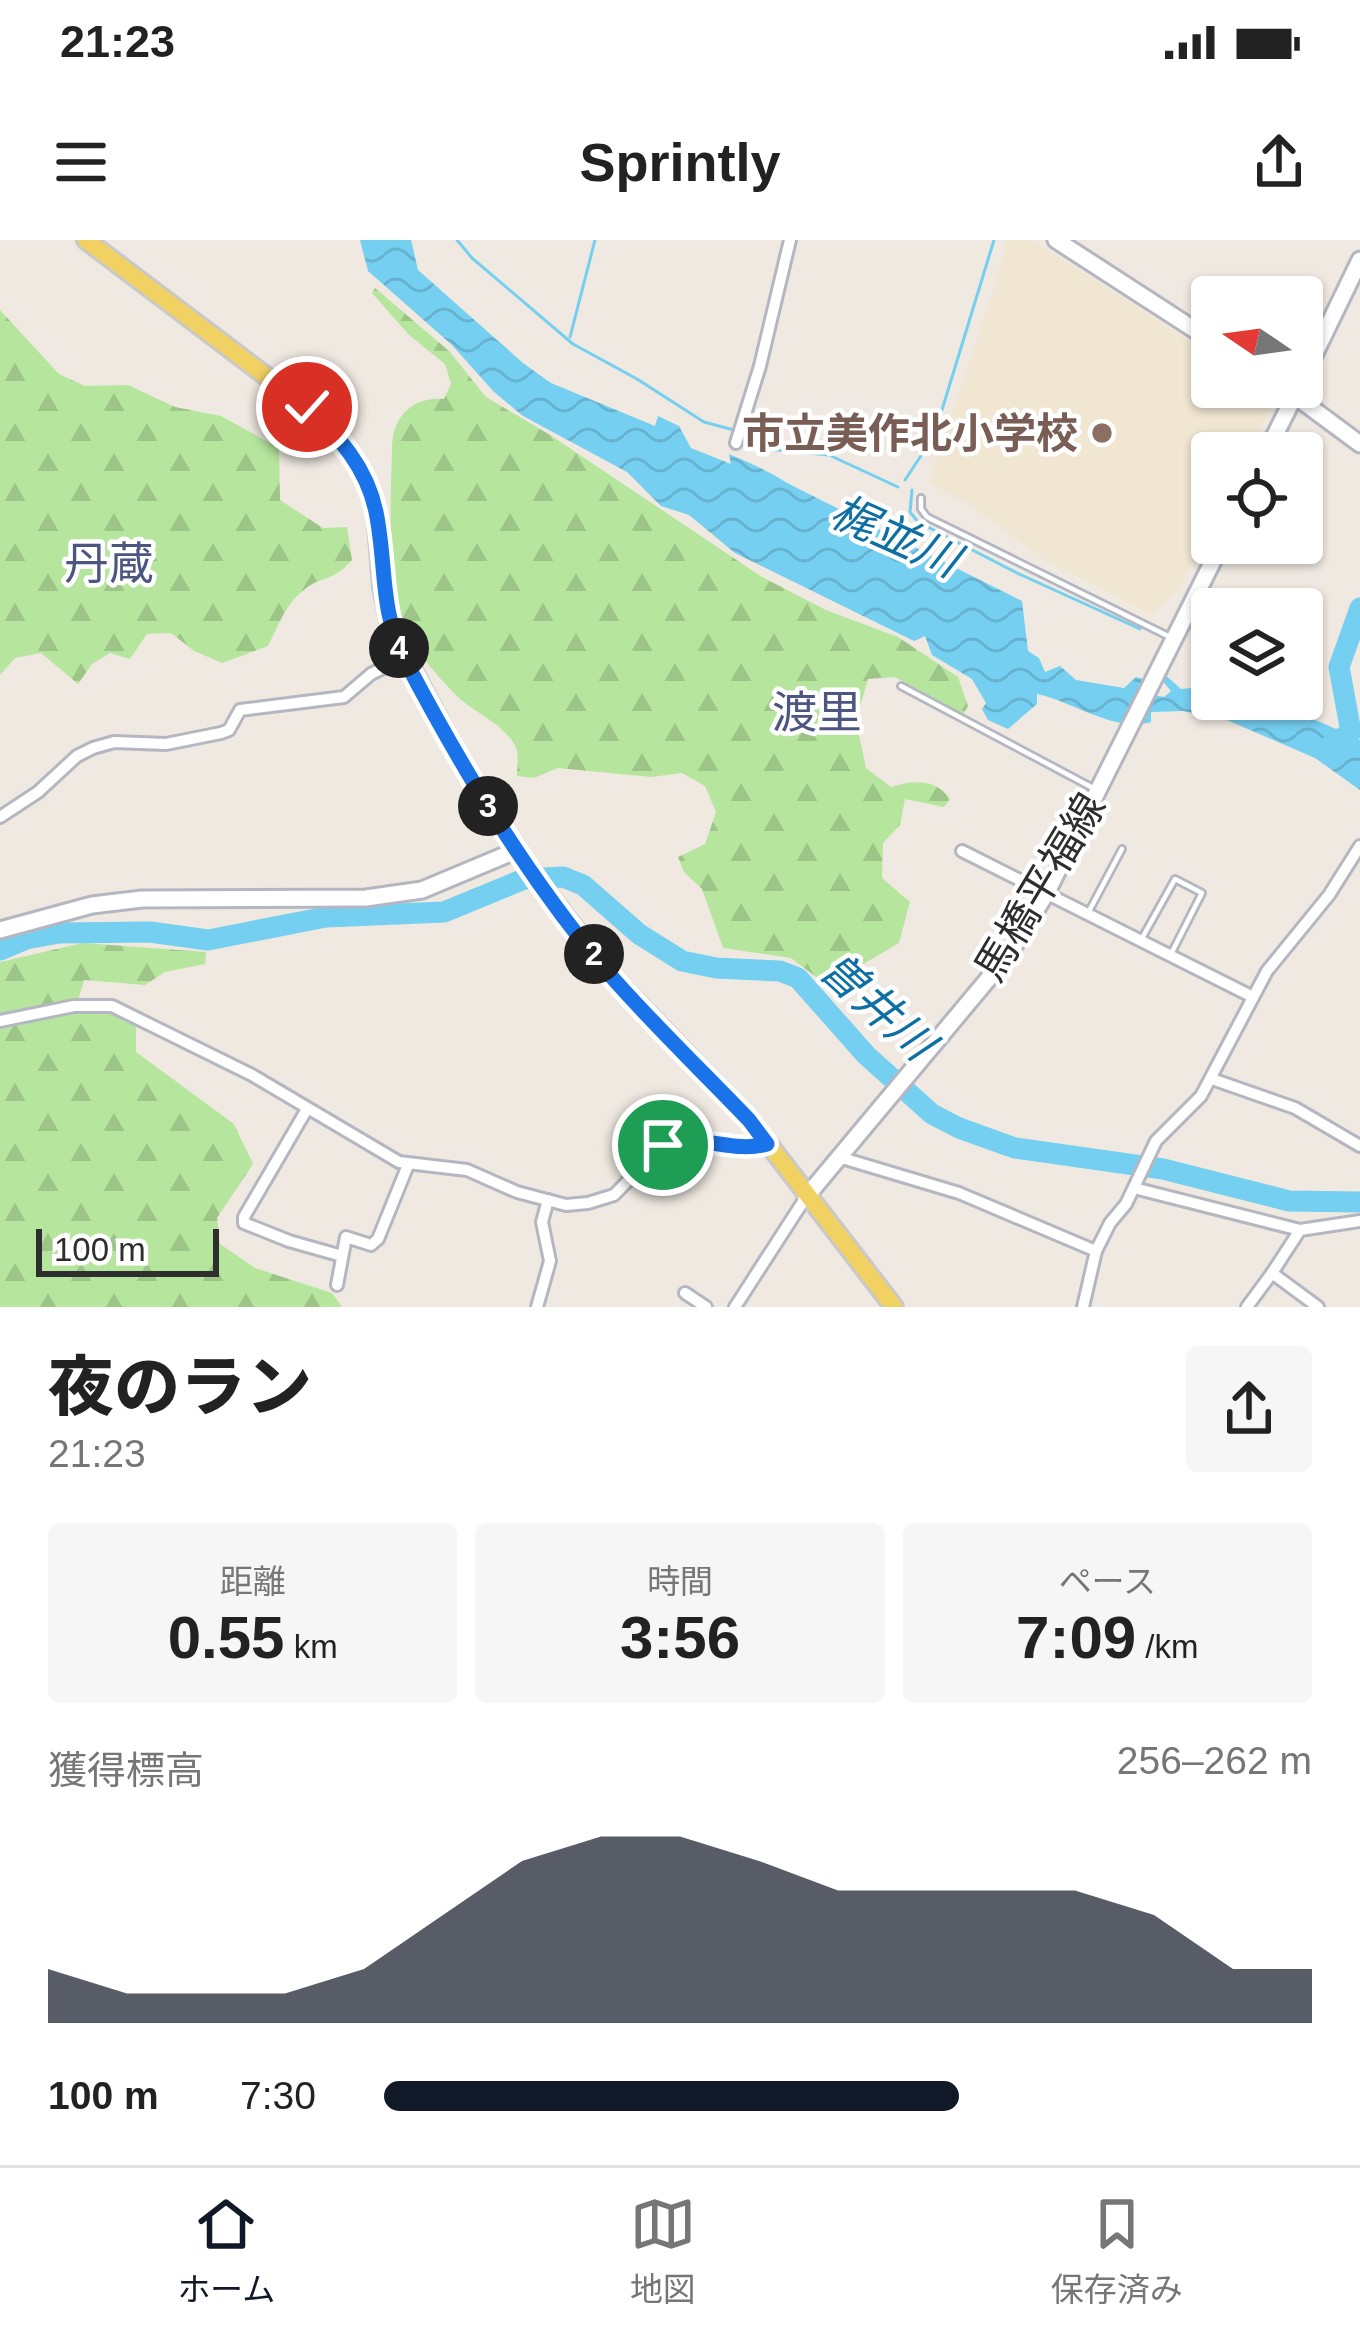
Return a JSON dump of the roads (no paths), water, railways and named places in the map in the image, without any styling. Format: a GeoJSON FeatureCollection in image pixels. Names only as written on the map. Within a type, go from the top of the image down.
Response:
{"type":"FeatureCollection","features":[{"type":"Feature","properties":{"kind":"main road"},"geometry":{"type":"LineString","coordinates":[[86,240],[220,339],[333,431],[355,460],[376,512],[391,629],[515,850],[610,974],[749,1120],[894,1307]]}},
{"type":"Feature","properties":{"kind":"main road"},"geometry":{"type":"LineString","coordinates":[[1056,240],[1191,327]]}},
{"type":"Feature","properties":{"kind":"main road"},"geometry":{"type":"LineString","coordinates":[[1323,332],[1360,260]]}},
{"type":"Feature","properties":{"kind":"main road"},"geometry":{"type":"LineString","coordinates":[[1319,408],[1360,444]]}},
{"type":"Feature","properties":{"kind":"main road","name":"馬橋平福線"},"geometry":{"type":"LineString","coordinates":[[806,1197],[1009,954],[1047,892],[1211,564]]}},
{"type":"Feature","properties":{"kind":"main road"},"geometry":{"type":"LineString","coordinates":[[0,930],[92,905],[142,899],[366,898],[422,890],[515,850]]}},
{"type":"Feature","properties":{"kind":"street"},"geometry":{"type":"LineString","coordinates":[[736,443],[790,240]]}},
{"type":"Feature","properties":{"kind":"street"},"geometry":{"type":"LineString","coordinates":[[0,817],[93,748],[114,742],[166,744],[229,730],[240,710],[344,698],[371,674],[404,658]]}},
{"type":"Feature","properties":{"kind":"street"},"geometry":{"type":"LineString","coordinates":[[1083,1307],[1096,1250],[1163,1131],[1201,1096],[1289,939],[1329,895],[1360,846]]}},
{"type":"Feature","properties":{"kind":"street"},"geometry":{"type":"LineString","coordinates":[[962,851],[1253,997]]}},
{"type":"Feature","properties":{"kind":"street"},"geometry":{"type":"LineString","coordinates":[[0,1021],[74,1006],[112,1006],[252,1075],[408,1165],[467,1171],[548,1200],[588,1204],[614,1195],[663,1145],[675,1140],[767,1144]]}},
{"type":"Feature","properties":{"kind":"street"},"geometry":{"type":"LineString","coordinates":[[1212,1078],[1295,1108],[1360,1146]]}},
{"type":"Feature","properties":{"kind":"street"},"geometry":{"type":"LineString","coordinates":[[307,1108],[244,1223],[342,1256]]}},
{"type":"Feature","properties":{"kind":"street"},"geometry":{"type":"LineString","coordinates":[[842,1158],[959,1193],[1096,1250]]}},
{"type":"Feature","properties":{"kind":"street"},"geometry":{"type":"LineString","coordinates":[[337,1285],[346,1237],[371,1245],[378,1239],[408,1165]]}},
{"type":"Feature","properties":{"kind":"street"},"geometry":{"type":"LineString","coordinates":[[1136,1185],[1300,1230],[1360,1222]]}},
{"type":"Feature","properties":{"kind":"street"},"geometry":{"type":"LineString","coordinates":[[734,1307],[806,1197]]}},
{"type":"Feature","properties":{"kind":"street"},"geometry":{"type":"LineString","coordinates":[[537,1307],[550,1261],[542,1222],[548,1200]]}},
{"type":"Feature","properties":{"kind":"street"},"geometry":{"type":"LineString","coordinates":[[1247,1307],[1300,1230]]}},
{"type":"Feature","properties":{"kind":"street"},"geometry":{"type":"LineString","coordinates":[[1272,1273],[1318,1307]]}},
{"type":"Feature","properties":{"kind":"street"},"geometry":{"type":"LineString","coordinates":[[685,1293],[706,1307]]}},
{"type":"Feature","properties":{"kind":"lane"},"geometry":{"type":"LineString","coordinates":[[921,498],[920,509],[927,517],[1173,640]]}},
{"type":"Feature","properties":{"kind":"lane"},"geometry":{"type":"LineString","coordinates":[[902,686],[1099,789]]}},
{"type":"Feature","properties":{"kind":"lane"},"geometry":{"type":"LineString","coordinates":[[1088,913],[1121,849]]}},
{"type":"Feature","properties":{"kind":"lane"},"geometry":{"type":"LineString","coordinates":[[1141,940],[1175,879],[1202,892],[1171,955]]}},
{"type":"Feature","properties":{"kind":"water"},"geometry":{"type":"Polygon","coordinates":[[[360,240],[411,240],[418,270],[551,383],[655,426],[658,416],[679,426],[691,448],[731,464],[729,454],[751,464],[1022,601],[1028,651],[1039,658],[1045,672],[1060,666],[1076,680],[1124,688],[1136,677],[1154,695],[1164,697],[1171,691],[1159,677],[1161,671],[1181,689],[1191,688],[1191,713],[1151,712],[1151,722],[1123,723],[1037,694],[1037,704],[1008,729],[988,720],[982,709],[986,703],[972,679],[932,655],[925,636],[914,641],[735,553],[689,515],[661,506],[627,472],[523,416],[368,271],[360,240]]]}},
{"type":"Feature","properties":{"kind":"water"},"geometry":{"type":"Polygon","coordinates":[[[1227,720],[1315,720],[1360,740],[1360,790],[1315,758],[1227,720]]]}},
{"type":"Feature","properties":{"kind":"waterway"},"geometry":{"type":"LineString","coordinates":[[457,240],[573,344],[704,422],[734,430]]}},
{"type":"Feature","properties":{"kind":"waterway"},"geometry":{"type":"LineString","coordinates":[[570,337],[595,240]]}},
{"type":"Feature","properties":{"kind":"waterway"},"geometry":{"type":"LineString","coordinates":[[771,343],[796,240]]}},
{"type":"Feature","properties":{"kind":"waterway"},"geometry":{"type":"LineString","coordinates":[[905,480],[934,436],[994,240]]}},
{"type":"Feature","properties":{"kind":"waterway"},"geometry":{"type":"LineString","coordinates":[[744,435],[750,416]]}},
{"type":"Feature","properties":{"kind":"waterway","name":"梶並川"},"geometry":{"type":"LineString","coordinates":[[745,437],[767,449],[829,455],[898,487]]}},
{"type":"Feature","properties":{"kind":"waterway","name":"梶並川"},"geometry":{"type":"LineString","coordinates":[[912,490],[910,512],[918,522],[1140,629]]}},
{"type":"Feature","properties":{"kind":"waterway"},"geometry":{"type":"LineString","coordinates":[[1329,746],[1351,732],[1339,667],[1360,608]]}},
{"type":"Feature","properties":{"kind":"waterway","name":"曽井川"},"geometry":{"type":"LineString","coordinates":[[0,950],[59,933],[150,932],[208,940],[326,917],[444,912],[524,879],[563,877],[583,885],[639,934],[682,961],[780,971],[798,978],[866,1055],[932,1114],[959,1128],[1015,1148],[1163,1169],[1289,1201],[1360,1202]]}},
{"type":"Feature","properties":{"kind":"place","name":"市立美作北小学校"},"geometry":{"type":"Point","coordinates":[1102,433]}},
{"type":"Feature","properties":{"kind":"district","name":"丹蔵"},"geometry":{"type":"Point","coordinates":[109,563]}},
{"type":"Feature","properties":{"kind":"district","name":"渡里"},"geometry":{"type":"Point","coordinates":[817,712]}}]}
